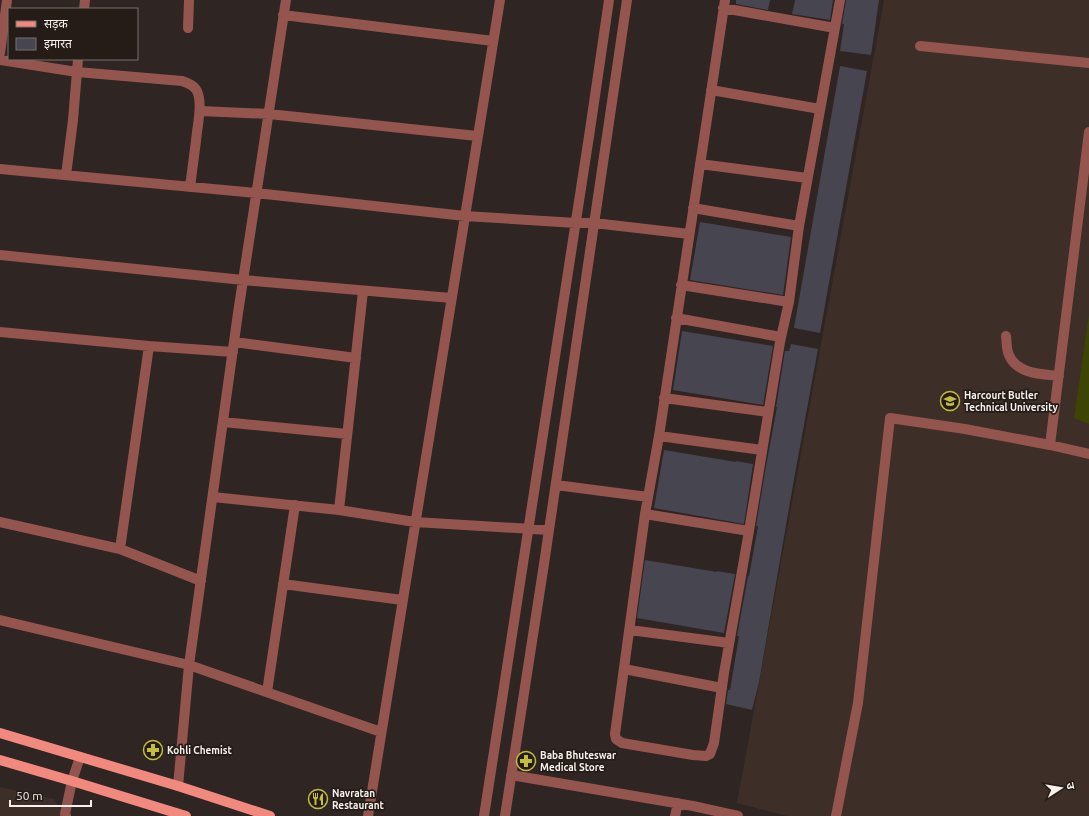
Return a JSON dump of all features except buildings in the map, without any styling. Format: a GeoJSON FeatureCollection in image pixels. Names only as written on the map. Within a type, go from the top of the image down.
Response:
{"type":"FeatureCollection","features":[{"type":"Feature","properties":{"kind":"main road"},"geometry":{"type":"LineString","coordinates":[[0,733],[178,786],[270,816]]}},
{"type":"Feature","properties":{"kind":"main road"},"geometry":{"type":"LineString","coordinates":[[0,760],[186,816]]}},
{"type":"Feature","properties":{"kind":"street"},"geometry":{"type":"LineString","coordinates":[[0,53],[7,0]]}},
{"type":"Feature","properties":{"kind":"street"},"geometry":{"type":"LineString","coordinates":[[188,28],[189,0]]}},
{"type":"Feature","properties":{"kind":"street"},"geometry":{"type":"LineString","coordinates":[[178,786],[189,665],[243,280],[286,0]]}},
{"type":"Feature","properties":{"kind":"street"},"geometry":{"type":"LineString","coordinates":[[368,816],[500,0]]}},
{"type":"Feature","properties":{"kind":"street"},"geometry":{"type":"LineString","coordinates":[[484,816],[576,223],[608,0]]}},
{"type":"Feature","properties":{"kind":"street"},"geometry":{"type":"LineString","coordinates":[[505,816],[556,485],[627,0]]}},
{"type":"Feature","properties":{"kind":"street"},"geometry":{"type":"LineString","coordinates":[[835,28],[724,4],[659,436],[645,514],[615,734],[616,739],[622,743],[706,756],[710,754],[714,743],[729,643],[768,412],[781,337],[789,302],[807,178],[820,109],[835,28],[840,0]]}},
{"type":"Feature","properties":{"kind":"street"},"geometry":{"type":"LineString","coordinates":[[283,15],[493,41]]}},
{"type":"Feature","properties":{"kind":"street"},"geometry":{"type":"LineString","coordinates":[[920,46],[1089,63]]}},
{"type":"Feature","properties":{"kind":"street"},"geometry":{"type":"LineString","coordinates":[[0,60],[77,72],[182,81],[188,83],[197,90],[200,101],[190,187]]}},
{"type":"Feature","properties":{"kind":"street"},"geometry":{"type":"LineString","coordinates":[[66,175],[73,120],[78,60]]}},
{"type":"Feature","properties":{"kind":"street"},"geometry":{"type":"LineString","coordinates":[[711,90],[820,109]]}},
{"type":"Feature","properties":{"kind":"street"},"geometry":{"type":"LineString","coordinates":[[200,111],[269,114],[478,136]]}},
{"type":"Feature","properties":{"kind":"street"},"geometry":{"type":"LineString","coordinates":[[1050,445],[1089,132]]}},
{"type":"Feature","properties":{"kind":"street"},"geometry":{"type":"LineString","coordinates":[[700,164],[807,178]]}},
{"type":"Feature","properties":{"kind":"street"},"geometry":{"type":"LineString","coordinates":[[0,169],[256,193],[465,216],[594,223],[689,234]]}},
{"type":"Feature","properties":{"kind":"street"},"geometry":{"type":"LineString","coordinates":[[693,208],[799,226]]}},
{"type":"Feature","properties":{"kind":"street"},"geometry":{"type":"LineString","coordinates":[[0,255],[243,280],[451,298]]}},
{"type":"Feature","properties":{"kind":"street"},"geometry":{"type":"LineString","coordinates":[[682,286],[789,302]]}},
{"type":"Feature","properties":{"kind":"street"},"geometry":{"type":"LineString","coordinates":[[339,510],[363,290]]}},
{"type":"Feature","properties":{"kind":"street"},"geometry":{"type":"LineString","coordinates":[[676,318],[781,337]]}},
{"type":"Feature","properties":{"kind":"street"},"geometry":{"type":"LineString","coordinates":[[0,332],[150,346],[234,347],[356,358]]}},
{"type":"Feature","properties":{"kind":"street"},"geometry":{"type":"LineString","coordinates":[[1006,336],[1009,355],[1018,366],[1029,372],[1059,376]]}},
{"type":"Feature","properties":{"kind":"street"},"geometry":{"type":"LineString","coordinates":[[120,549],[150,346]]}},
{"type":"Feature","properties":{"kind":"street"},"geometry":{"type":"LineString","coordinates":[[664,398],[768,412]]}},
{"type":"Feature","properties":{"kind":"street"},"geometry":{"type":"LineString","coordinates":[[836,816],[858,703],[890,418],[965,429],[1089,454]]}},
{"type":"Feature","properties":{"kind":"street"},"geometry":{"type":"LineString","coordinates":[[223,422],[347,434]]}},
{"type":"Feature","properties":{"kind":"street"},"geometry":{"type":"LineString","coordinates":[[659,436],[762,450]]}},
{"type":"Feature","properties":{"kind":"street"},"geometry":{"type":"LineString","coordinates":[[556,485],[648,498]]}},
{"type":"Feature","properties":{"kind":"street"},"geometry":{"type":"LineString","coordinates":[[213,497],[339,510],[415,522],[549,530]]}},
{"type":"Feature","properties":{"kind":"street"},"geometry":{"type":"LineString","coordinates":[[267,692],[295,506]]}},
{"type":"Feature","properties":{"kind":"street"},"geometry":{"type":"LineString","coordinates":[[645,514],[749,531]]}},
{"type":"Feature","properties":{"kind":"street"},"geometry":{"type":"LineString","coordinates":[[0,522],[120,549],[201,581]]}},
{"type":"Feature","properties":{"kind":"street"},"geometry":{"type":"LineString","coordinates":[[284,584],[402,600]]}},
{"type":"Feature","properties":{"kind":"street"},"geometry":{"type":"LineString","coordinates":[[0,620],[189,665],[381,732]]}},
{"type":"Feature","properties":{"kind":"street"},"geometry":{"type":"LineString","coordinates":[[630,630],[729,643]]}},
{"type":"Feature","properties":{"kind":"street"},"geometry":{"type":"LineString","coordinates":[[624,669],[722,688]]}},
{"type":"Feature","properties":{"kind":"street"},"geometry":{"type":"LineString","coordinates":[[66,816],[65,814],[72,781],[80,757]]}},
{"type":"Feature","properties":{"kind":"street"},"geometry":{"type":"LineString","coordinates":[[511,775],[678,803],[738,816]]}},
{"type":"Feature","properties":{"kind":"street"},"geometry":{"type":"LineString","coordinates":[[674,816],[678,803]]}},
{"type":"Feature","properties":{"kind":"shaded area","name":"Harcourt Butler Technical University"},"geometry":{"type":"Polygon","coordinates":[[[884,0],[1089,0],[1089,816],[787,816],[737,803],[884,0]]]}},
{"type":"Feature","properties":{"kind":"shaded area"},"geometry":{"type":"Polygon","coordinates":[[[0,787],[54,799],[66,816],[0,816],[0,787]]]}},
{"type":"Feature","properties":{"kind":"green space"},"geometry":{"type":"Polygon","coordinates":[[[1089,314],[1089,424],[1074,418],[1089,314]]]}},
{"type":"Feature","properties":{"kind":"place","name":"Harcourt Butler Technical University"},"geometry":{"type":"Point","coordinates":[950,401]}},
{"type":"Feature","properties":{"kind":"place","name":"Kohli Chemist"},"geometry":{"type":"Point","coordinates":[153,750]}},
{"type":"Feature","properties":{"kind":"place","name":"Baba Bhuteswar Medical Store"},"geometry":{"type":"Point","coordinates":[526,761]}},
{"type":"Feature","properties":{"kind":"place","name":"Navratan Restaurant"},"geometry":{"type":"Point","coordinates":[318,799]}}]}
